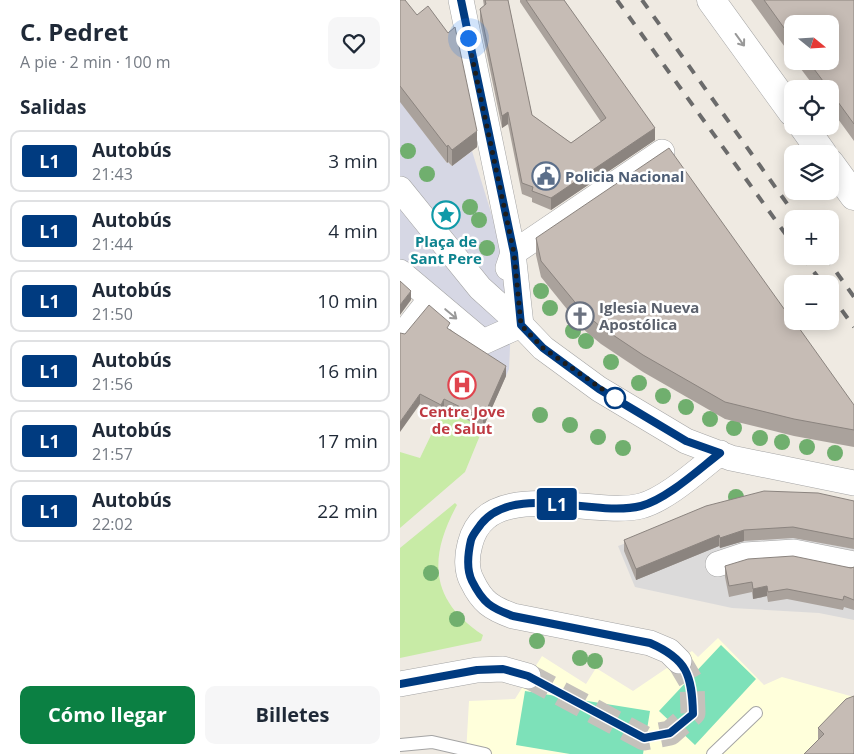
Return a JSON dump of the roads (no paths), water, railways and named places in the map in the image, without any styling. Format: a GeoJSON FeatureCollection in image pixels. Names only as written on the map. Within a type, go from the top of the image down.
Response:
{"type":"FeatureCollection","features":[{"type":"Feature","properties":{"kind":"street"},"geometry":{"type":"LineString","coordinates":[[461,0],[514,253],[521,325]]}},
{"type":"Feature","properties":{"kind":"street"},"geometry":{"type":"LineString","coordinates":[[711,0],[784,101]]}},
{"type":"Feature","properties":{"kind":"street"},"geometry":{"type":"LineString","coordinates":[[480,288],[504,278],[514,253],[662,152]]}},
{"type":"Feature","properties":{"kind":"street"},"geometry":{"type":"LineString","coordinates":[[839,175],[854,196]]}},
{"type":"Feature","properties":{"kind":"street"},"geometry":{"type":"LineString","coordinates":[[400,189],[480,288],[543,348],[599,389],[686,441],[720,453],[774,467],[854,483]]}},
{"type":"Feature","properties":{"kind":"street"},"geometry":{"type":"LineString","coordinates":[[400,272],[483,342],[521,325]]}},
{"type":"Feature","properties":{"kind":"street"},"geometry":{"type":"LineString","coordinates":[[400,333],[429,296]]}},
{"type":"Feature","properties":{"kind":"street"},"geometry":{"type":"LineString","coordinates":[[679,661],[669,651],[650,643],[513,616],[492,608],[478,595],[469,575],[468,553],[472,535],[488,516],[509,505],[542,503],[616,509],[642,506],[685,480],[720,453]]}},
{"type":"Feature","properties":{"kind":"street"},"geometry":{"type":"LineString","coordinates":[[718,564],[745,555],[794,552],[854,564]]}},
{"type":"Feature","properties":{"kind":"street"},"geometry":{"type":"LineString","coordinates":[[400,684],[477,670],[503,669],[528,676]]}},
{"type":"Feature","properties":{"kind":"lane"},"geometry":{"type":"LineString","coordinates":[[713,754],[756,713]]}},
{"type":"Feature","properties":{"kind":"lane"},"geometry":{"type":"LineString","coordinates":[[400,746],[432,742],[485,754]]}},
{"type":"Feature","properties":{"kind":"tunnel"},"geometry":{"type":"LineString","coordinates":[[528,676],[644,738],[670,733],[693,713],[692,683],[679,661]]}},
{"type":"Feature","properties":{"kind":"railway"},"geometry":{"type":"LineString","coordinates":[[617,0],[784,232]]}},
{"type":"Feature","properties":{"kind":"railway"},"geometry":{"type":"LineString","coordinates":[[642,0],[792,210]]}},
{"type":"Feature","properties":{"kind":"railway"},"geometry":{"type":"LineString","coordinates":[[809,265],[816,275]]}},
{"type":"Feature","properties":{"kind":"railway"},"geometry":{"type":"LineString","coordinates":[[831,265],[854,297]]}},
{"type":"Feature","properties":{"kind":"railway"},"geometry":{"type":"LineString","coordinates":[[839,306],[854,327]]}},
{"type":"Feature","properties":{"kind":"place","name":"Policia Nacional"},"geometry":{"type":"Point","coordinates":[546,176]}},
{"type":"Feature","properties":{"kind":"place","name":"Plaça de Sant Pere"},"geometry":{"type":"Point","coordinates":[446,215]}},
{"type":"Feature","properties":{"kind":"place","name":"Iglesia Nueva Apostólica"},"geometry":{"type":"Point","coordinates":[580,316]}},
{"type":"Feature","properties":{"kind":"place","name":"Centre Jove de Salut"},"geometry":{"type":"Point","coordinates":[462,385]}}]}
